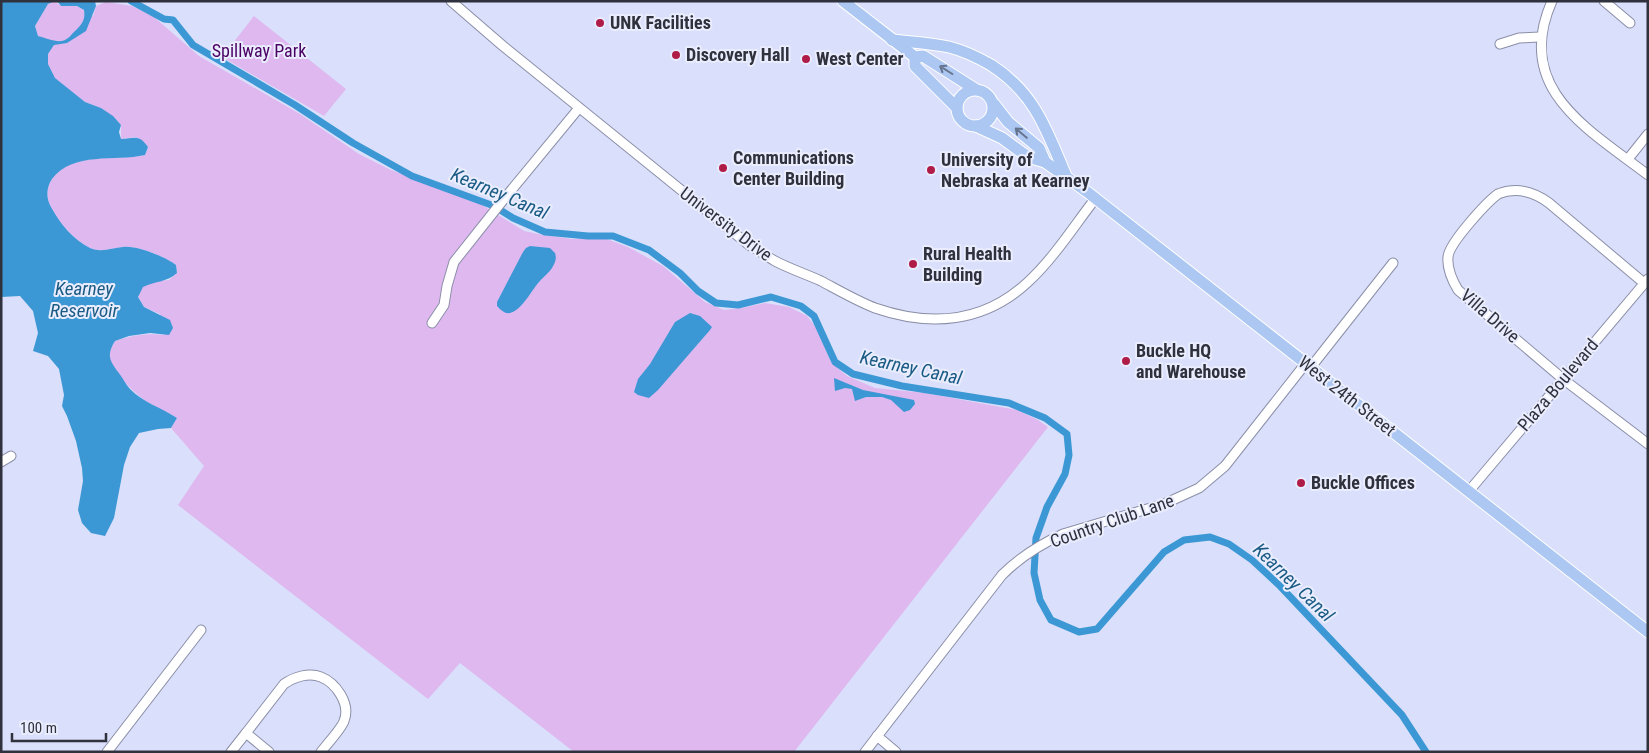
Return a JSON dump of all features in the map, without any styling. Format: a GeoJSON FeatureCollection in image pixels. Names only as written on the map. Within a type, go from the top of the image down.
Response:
{"type":"FeatureCollection","features":[{"type":"Feature","properties":{"kind":"main road"},"geometry":{"type":"LineString","coordinates":[[843,1],[915,57],[923,56],[975,89],[987,94],[994,104],[990,119],[986,123],[976,126],[967,124],[962,120],[957,108],[915,66],[915,57]]}},
{"type":"Feature","properties":{"kind":"main road"},"geometry":{"type":"LineString","coordinates":[[892,40],[960,50],[974,55],[1004,74],[1021,89],[1037,111],[1049,134],[1066,176]]}},
{"type":"Feature","properties":{"kind":"main road"},"geometry":{"type":"LineString","coordinates":[[957,108],[961,96],[969,90],[975,89]]}},
{"type":"Feature","properties":{"kind":"main road","name":"West 24th Street"},"geometry":{"type":"LineString","coordinates":[[994,104],[1008,122],[1039,148],[1045,162]]}},
{"type":"Feature","properties":{"kind":"main road","name":"West 24th Street"},"geometry":{"type":"LineString","coordinates":[[976,126],[1002,138],[1028,157],[1045,162],[1066,176],[1648,632]]}},
{"type":"Feature","properties":{"kind":"street","name":"University Drive"},"geometry":{"type":"LineString","coordinates":[[452,1],[503,46],[749,245],[776,261],[873,307],[903,317],[929,320],[952,319],[972,314],[999,302],[1019,289],[1034,275],[1095,199]]}},
{"type":"Feature","properties":{"kind":"street"},"geometry":{"type":"LineString","coordinates":[[1552,1],[1545,16],[1540,37],[1545,71],[1556,96],[1573,117],[1648,175]]}},
{"type":"Feature","properties":{"kind":"street"},"geometry":{"type":"LineString","coordinates":[[1604,1],[1630,23]]}},
{"type":"Feature","properties":{"kind":"street"},"geometry":{"type":"LineString","coordinates":[[1500,44],[1519,38],[1540,37]]}},
{"type":"Feature","properties":{"kind":"street"},"geometry":{"type":"LineString","coordinates":[[432,323],[444,305],[454,262],[579,108]]}},
{"type":"Feature","properties":{"kind":"street"},"geometry":{"type":"LineString","coordinates":[[1628,159],[1648,134]]}},
{"type":"Feature","properties":{"kind":"street","name":"Villa Drive"},"geometry":{"type":"LineString","coordinates":[[1646,281],[1538,196],[1520,190],[1498,194],[1465,228],[1453,244],[1448,256],[1452,280],[1458,290],[1563,379],[1648,444]]}},
{"type":"Feature","properties":{"kind":"street","name":"Country Club Lane"},"geometry":{"type":"LineString","coordinates":[[864,752],[1002,575],[1012,565],[1063,534],[1164,504],[1199,488],[1225,466],[1393,263]]}},
{"type":"Feature","properties":{"kind":"street","name":"Plaza Boulevard"},"geometry":{"type":"LineString","coordinates":[[1469,491],[1646,281]]}},
{"type":"Feature","properties":{"kind":"street"},"geometry":{"type":"LineString","coordinates":[[1,462],[11,456]]}},
{"type":"Feature","properties":{"kind":"street"},"geometry":{"type":"LineString","coordinates":[[107,752],[201,630]]}},
{"type":"Feature","properties":{"kind":"street"},"geometry":{"type":"LineString","coordinates":[[231,752],[284,684],[291,678],[311,675],[321,677],[336,689],[343,699],[346,708],[344,721],[321,752]]}},
{"type":"Feature","properties":{"kind":"street"},"geometry":{"type":"LineString","coordinates":[[246,732],[269,752]]}},
{"type":"Feature","properties":{"kind":"street"},"geometry":{"type":"LineString","coordinates":[[877,736],[896,752]]}},
{"type":"Feature","properties":{"kind":"green space"},"geometry":{"type":"Polygon","coordinates":[[[55,1],[61,6],[77,6],[84,10],[85,16],[93,16],[96,6],[106,2],[132,6],[154,17],[199,56],[300,114],[359,154],[391,170],[474,200],[524,231],[573,239],[604,238],[628,247],[663,266],[705,302],[724,310],[765,303],[789,307],[807,316],[815,326],[831,362],[847,376],[875,388],[925,393],[1017,410],[1048,427],[794,752],[574,752],[460,663],[428,699],[178,505],[204,466],[171,428],[177,418],[147,402],[134,392],[116,372],[110,360],[112,345],[115,341],[139,335],[164,335],[160,314],[144,307],[138,297],[141,287],[157,281],[169,280],[177,273],[176,265],[158,255],[135,248],[123,247],[102,250],[90,248],[72,235],[63,225],[48,200],[48,189],[52,179],[71,164],[95,159],[145,155],[148,147],[136,137],[121,139],[121,125],[101,108],[85,102],[54,78],[48,64],[48,54],[54,45],[49,40],[38,36],[35,26],[48,4],[55,1]]]}},
{"type":"Feature","properties":{"kind":"green space","name":"Spillway Park"},"geometry":{"type":"Polygon","coordinates":[[[254,16],[346,89],[324,116],[222,57],[254,16]]]}},
{"type":"Feature","properties":{"kind":"water","name":"Kearney Reservoir"},"geometry":{"type":"Polygon","coordinates":[[[1,1],[55,1],[48,4],[35,26],[38,36],[63,41],[82,24],[84,10],[77,6],[61,6],[57,1],[95,1],[96,6],[86,31],[67,43],[54,45],[48,54],[48,64],[55,78],[85,102],[101,108],[113,116],[121,125],[119,132],[121,139],[139,138],[148,147],[145,155],[95,159],[71,164],[61,170],[50,182],[47,193],[48,200],[67,230],[90,248],[102,250],[123,247],[135,248],[158,255],[176,265],[177,273],[165,280],[143,287],[138,297],[144,307],[170,320],[173,328],[169,335],[150,333],[129,336],[115,341],[110,351],[112,363],[127,386],[135,394],[177,418],[171,428],[139,433],[130,447],[124,465],[114,518],[105,536],[91,533],[82,523],[78,510],[83,481],[82,468],[76,441],[62,406],[64,395],[59,369],[48,356],[33,351],[38,333],[33,311],[20,296],[1,297],[1,1]]]}},
{"type":"Feature","properties":{"kind":"water"},"geometry":{"type":"Polygon","coordinates":[[[530,246],[550,248],[555,253],[555,263],[522,304],[514,311],[506,313],[497,306],[497,302],[523,252],[530,246]]]}},
{"type":"Feature","properties":{"kind":"water"},"geometry":{"type":"Polygon","coordinates":[[[690,313],[700,316],[712,327],[658,390],[649,398],[638,395],[634,392],[638,379],[650,364],[675,322],[690,313]]]}},
{"type":"Feature","properties":{"kind":"water"},"geometry":{"type":"Polygon","coordinates":[[[834,378],[863,390],[914,400],[915,404],[910,410],[904,412],[891,400],[882,397],[866,397],[855,401],[852,389],[845,388],[835,391],[834,378]]]}},
{"type":"Feature","properties":{"kind":"waterway","name":"Kearney Canal"},"geometry":{"type":"LineString","coordinates":[[131,1],[164,19],[173,20],[193,45],[295,105],[353,143],[412,176],[494,206],[513,218],[545,232],[613,236],[649,250],[680,273],[698,291],[716,303],[738,305],[771,297],[801,306],[814,316],[835,362],[853,374],[902,386],[1009,403],[1045,418],[1067,434],[1069,455],[1065,474],[1047,507],[1036,538],[1034,573],[1040,600],[1051,620],[1079,632],[1097,629],[1164,552],[1184,540],[1210,537],[1229,544],[1252,560],[1280,586],[1402,715],[1426,752]]}},
{"type":"Feature","properties":{"kind":"place","name":"UNK Facilities"},"geometry":{"type":"Point","coordinates":[600,23]}},
{"type":"Feature","properties":{"kind":"place","name":"Discovery Hall"},"geometry":{"type":"Point","coordinates":[676,55]}},
{"type":"Feature","properties":{"kind":"place","name":"West Center"},"geometry":{"type":"Point","coordinates":[806,59]}},
{"type":"Feature","properties":{"kind":"place","name":"Communications Center Building"},"geometry":{"type":"Point","coordinates":[723,168]}},
{"type":"Feature","properties":{"kind":"place","name":"University of Nebraska at Kearney"},"geometry":{"type":"Point","coordinates":[931,170]}},
{"type":"Feature","properties":{"kind":"place","name":"Rural Health Building"},"geometry":{"type":"Point","coordinates":[913,264]}},
{"type":"Feature","properties":{"kind":"place","name":"Buckle HQ and Warehouse"},"geometry":{"type":"Point","coordinates":[1126,361]}},
{"type":"Feature","properties":{"kind":"place","name":"Buckle Offices"},"geometry":{"type":"Point","coordinates":[1301,483]}}]}
